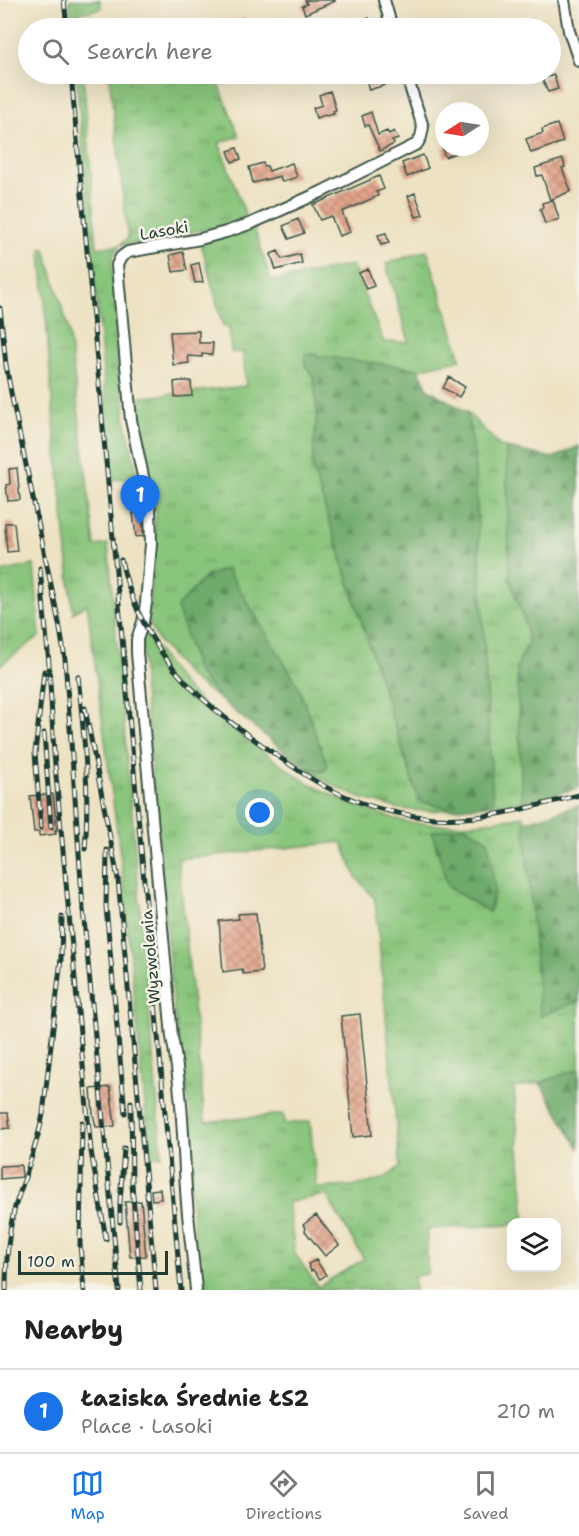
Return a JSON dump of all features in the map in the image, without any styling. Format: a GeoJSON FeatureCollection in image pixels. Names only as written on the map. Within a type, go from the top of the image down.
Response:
{"type":"FeatureCollection","features":[{"type":"Feature","properties":{"kind":"street"},"geometry":{"type":"LineString","coordinates":[[384,0],[389,18]]}},
{"type":"Feature","properties":{"kind":"street"},"geometry":{"type":"LineString","coordinates":[[564,0],[569,32],[579,62]]}},
{"type":"Feature","properties":{"kind":"street","name":"Lasoki"},"geometry":{"type":"LineString","coordinates":[[143,622],[151,544],[150,509],[131,420],[117,265],[121,257],[128,252],[200,239],[252,223],[417,144],[423,127],[409,84]]}},
{"type":"Feature","properties":{"kind":"street","name":"Wyzwolenia"},"geometry":{"type":"LineString","coordinates":[[143,622],[137,639],[137,653],[172,1037],[183,1123],[186,1191],[196,1290]]}},
{"type":"Feature","properties":{"kind":"green space"},"geometry":{"type":"Polygon","coordinates":[[[69,0],[100,0],[101,9],[78,13],[78,18],[71,18],[69,0]]]}},
{"type":"Feature","properties":{"kind":"green space"},"geometry":{"type":"Polygon","coordinates":[[[77,84],[84,84],[97,248],[120,245],[113,256],[112,268],[126,425],[138,477],[113,480],[77,84]]]}},
{"type":"Feature","properties":{"kind":"green space"},"geometry":{"type":"Polygon","coordinates":[[[110,84],[219,84],[239,136],[219,143],[246,216],[232,223],[143,243],[120,245],[128,238],[110,84]]]}},
{"type":"Feature","properties":{"kind":"green space"},"geometry":{"type":"Polygon","coordinates":[[[254,227],[271,281],[352,265],[384,342],[409,342],[386,264],[427,250],[461,359],[419,369],[305,354],[305,359],[313,376],[317,402],[312,467],[419,801],[452,809],[430,811],[400,809],[361,798],[334,786],[304,767],[323,772],[197,672],[221,700],[189,677],[157,639],[148,620],[156,512],[136,398],[246,386],[243,353],[231,352],[229,327],[223,326],[201,243],[254,227]]]}},
{"type":"Feature","properties":{"kind":"green space"},"geometry":{"type":"Polygon","coordinates":[[[41,249],[45,249],[68,327],[95,546],[108,544],[162,1156],[150,1156],[121,862],[87,604],[73,613],[53,412],[41,249]]]}},
{"type":"Feature","properties":{"kind":"green space"},"geometry":{"type":"Polygon","coordinates":[[[305,354],[419,369],[428,389],[467,412],[474,454],[493,804],[452,809],[419,801],[312,467],[317,413],[314,378],[305,365],[305,354]]]}},
{"type":"Feature","properties":{"kind":"green space"},"geometry":{"type":"Polygon","coordinates":[[[467,412],[500,446],[506,448],[510,579],[525,623],[528,643],[517,668],[522,802],[493,804],[474,454],[467,412]]]}},
{"type":"Feature","properties":{"kind":"green space"},"geometry":{"type":"Polygon","coordinates":[[[579,446],[579,788],[522,802],[517,667],[528,643],[525,623],[510,579],[506,448],[553,458],[579,446]]]}},
{"type":"Feature","properties":{"kind":"green space"},"geometry":{"type":"Polygon","coordinates":[[[34,565],[40,636],[0,665],[1,572],[34,565]]]}},
{"type":"Feature","properties":{"kind":"green space"},"geometry":{"type":"Polygon","coordinates":[[[227,569],[298,685],[328,767],[323,772],[304,767],[221,700],[197,672],[177,607],[206,576],[227,569]]]}},
{"type":"Feature","properties":{"kind":"green space"},"geometry":{"type":"Polygon","coordinates":[[[145,631],[183,685],[209,710],[242,737],[306,782],[346,802],[407,822],[440,825],[478,823],[524,816],[540,1016],[579,1001],[579,1069],[540,1083],[514,1088],[525,1218],[507,1218],[507,1225],[427,1229],[427,1274],[414,1276],[415,1290],[200,1290],[190,1190],[191,1116],[174,1011],[143,680],[142,640],[145,631]],[[465,826],[432,832],[489,912],[495,889],[465,826]],[[342,842],[178,859],[205,1122],[283,1114],[285,1124],[310,1121],[317,1188],[373,1182],[392,1173],[400,1166],[375,899],[356,877],[342,842]],[[326,1195],[288,1202],[295,1254],[318,1287],[364,1259],[326,1195]]]}},
{"type":"Feature","properties":{"kind":"green space"},"geometry":{"type":"Polygon","coordinates":[[[579,805],[579,1001],[540,1016],[524,822],[579,805]]]}},
{"type":"Feature","properties":{"kind":"green space"},"geometry":{"type":"Polygon","coordinates":[[[465,826],[488,840],[495,889],[489,912],[448,887],[432,831],[465,826]]]}},
{"type":"Feature","properties":{"kind":"green space"},"geometry":{"type":"Polygon","coordinates":[[[579,1069],[579,1148],[540,1083],[579,1069]]]}},
{"type":"Feature","properties":{"kind":"building"},"geometry":{"type":"Polygon","coordinates":[[[305,0],[335,1],[305,14],[302,6],[307,4],[305,0]]]}},
{"type":"Feature","properties":{"kind":"building"},"geometry":{"type":"Polygon","coordinates":[[[367,84],[385,85],[369,90],[367,84]]]}},
{"type":"Feature","properties":{"kind":"building"},"geometry":{"type":"Polygon","coordinates":[[[544,84],[557,84],[558,89],[548,92],[544,84]]]}},
{"type":"Feature","properties":{"kind":"building"},"geometry":{"type":"Polygon","coordinates":[[[330,91],[336,110],[333,111],[334,114],[316,118],[313,108],[322,105],[319,95],[330,91]]]}},
{"type":"Feature","properties":{"kind":"building"},"geometry":{"type":"Polygon","coordinates":[[[371,112],[378,135],[394,131],[398,139],[392,141],[394,144],[380,151],[368,125],[365,126],[362,116],[371,112]]]}},
{"type":"Feature","properties":{"kind":"building"},"geometry":{"type":"Polygon","coordinates":[[[557,124],[563,142],[531,153],[526,139],[543,133],[542,129],[557,124]]]}},
{"type":"Feature","properties":{"kind":"building"},"geometry":{"type":"Polygon","coordinates":[[[237,148],[241,159],[232,162],[228,151],[237,148]]]}},
{"type":"Feature","properties":{"kind":"building"},"geometry":{"type":"Polygon","coordinates":[[[423,155],[428,168],[407,177],[402,163],[423,155]]]}},
{"type":"Feature","properties":{"kind":"building"},"geometry":{"type":"Polygon","coordinates":[[[563,159],[565,167],[562,168],[571,191],[550,200],[542,175],[537,176],[535,168],[563,159]]]}},
{"type":"Feature","properties":{"kind":"building"},"geometry":{"type":"Polygon","coordinates":[[[263,163],[269,171],[292,163],[297,177],[282,182],[280,176],[253,183],[249,167],[263,163]]]}},
{"type":"Feature","properties":{"kind":"building"},"geometry":{"type":"Polygon","coordinates":[[[379,176],[384,189],[376,192],[378,196],[342,212],[350,232],[339,236],[331,216],[320,220],[313,205],[379,176]]]}},
{"type":"Feature","properties":{"kind":"building"},"geometry":{"type":"Polygon","coordinates":[[[415,193],[423,215],[416,217],[408,196],[415,193]]]}},
{"type":"Feature","properties":{"kind":"building"},"geometry":{"type":"Polygon","coordinates":[[[553,200],[559,219],[545,224],[540,209],[543,207],[542,203],[553,200]]]}},
{"type":"Feature","properties":{"kind":"building"},"geometry":{"type":"Polygon","coordinates":[[[298,219],[304,233],[289,239],[283,226],[298,219]]]}},
{"type":"Feature","properties":{"kind":"building"},"geometry":{"type":"Polygon","coordinates":[[[386,233],[389,243],[381,245],[378,235],[386,233]]]}},
{"type":"Feature","properties":{"kind":"building"},"geometry":{"type":"Polygon","coordinates":[[[278,251],[282,259],[300,254],[302,263],[276,270],[271,254],[278,251]]]}},
{"type":"Feature","properties":{"kind":"building"},"geometry":{"type":"Polygon","coordinates":[[[183,252],[187,270],[173,272],[170,255],[183,252]]]}},
{"type":"Feature","properties":{"kind":"building"},"geometry":{"type":"Polygon","coordinates":[[[199,263],[203,282],[195,283],[191,265],[199,263]]]}},
{"type":"Feature","properties":{"kind":"building"},"geometry":{"type":"Polygon","coordinates":[[[368,269],[374,286],[366,289],[359,273],[368,269]]]}},
{"type":"Feature","properties":{"kind":"building"},"geometry":{"type":"Polygon","coordinates":[[[199,331],[199,343],[213,343],[212,355],[188,356],[189,363],[173,365],[170,332],[199,331]]]}},
{"type":"Feature","properties":{"kind":"building"},"geometry":{"type":"Polygon","coordinates":[[[449,377],[465,387],[459,397],[443,388],[449,377]]]}},
{"type":"Feature","properties":{"kind":"building"},"geometry":{"type":"Polygon","coordinates":[[[191,381],[192,396],[175,397],[174,382],[191,381]]]}},
{"type":"Feature","properties":{"kind":"building"},"geometry":{"type":"Polygon","coordinates":[[[17,468],[20,500],[8,501],[6,485],[10,484],[9,469],[17,468]]]}},
{"type":"Feature","properties":{"kind":"building"},"geometry":{"type":"Polygon","coordinates":[[[143,512],[143,536],[136,537],[133,513],[143,512]]]}},
{"type":"Feature","properties":{"kind":"building"},"geometry":{"type":"Polygon","coordinates":[[[5,523],[14,523],[17,551],[7,552],[5,523]]]}},
{"type":"Feature","properties":{"kind":"building"},"geometry":{"type":"Polygon","coordinates":[[[53,794],[56,834],[39,836],[39,832],[34,832],[30,796],[53,794]]]}},
{"type":"Feature","properties":{"kind":"building"},"geometry":{"type":"Polygon","coordinates":[[[256,913],[262,972],[243,974],[242,969],[223,972],[219,921],[239,919],[238,914],[256,913]]]}},
{"type":"Feature","properties":{"kind":"building"},"geometry":{"type":"Polygon","coordinates":[[[360,1014],[372,1135],[353,1137],[341,1016],[360,1014]]]}},
{"type":"Feature","properties":{"kind":"building"},"geometry":{"type":"Polygon","coordinates":[[[110,1087],[115,1126],[96,1127],[91,1089],[110,1087]]]}},
{"type":"Feature","properties":{"kind":"building"},"geometry":{"type":"Polygon","coordinates":[[[0,1113],[8,1113],[10,1128],[0,1129],[0,1113]]]}},
{"type":"Feature","properties":{"kind":"building"},"geometry":{"type":"Polygon","coordinates":[[[21,1165],[22,1177],[0,1179],[0,1166],[21,1165]]]}},
{"type":"Feature","properties":{"kind":"building"},"geometry":{"type":"Polygon","coordinates":[[[160,1189],[161,1199],[152,1200],[151,1190],[160,1189]]]}},
{"type":"Feature","properties":{"kind":"building"},"geometry":{"type":"Polygon","coordinates":[[[141,1201],[146,1256],[130,1257],[125,1202],[141,1201]]]}},
{"type":"Feature","properties":{"kind":"building"},"geometry":{"type":"Polygon","coordinates":[[[316,1215],[339,1245],[325,1256],[305,1231],[306,1228],[303,1225],[316,1215]]]}},
{"type":"Feature","properties":{"kind":"building"},"geometry":{"type":"Polygon","coordinates":[[[316,1260],[326,1275],[320,1279],[313,1270],[311,1271],[308,1264],[316,1260]]]}},
{"type":"Feature","properties":{"kind":"railway"},"geometry":{"type":"LineString","coordinates":[[64,0],[66,18]]}},
{"type":"Feature","properties":{"kind":"railway"},"geometry":{"type":"LineString","coordinates":[[72,84],[181,1290]]}},
{"type":"Feature","properties":{"kind":"railway"},"geometry":{"type":"LineString","coordinates":[[0,308],[12,398],[65,659],[83,909],[119,1290]]}},
{"type":"Feature","properties":{"kind":"railway"},"geometry":{"type":"LineString","coordinates":[[121,560],[128,586],[143,622],[175,671],[214,709],[299,771],[327,788],[379,808],[412,816],[435,818],[490,815],[579,795]]}},
{"type":"Feature","properties":{"kind":"railway"},"geometry":{"type":"LineString","coordinates":[[40,568],[54,754],[91,1151],[106,1239]]}},
{"type":"Feature","properties":{"kind":"railway"},"geometry":{"type":"LineString","coordinates":[[41,828],[35,753],[44,671]]}},
{"type":"Feature","properties":{"kind":"railway"},"geometry":{"type":"LineString","coordinates":[[78,676],[87,784],[85,849]]}},
{"type":"Feature","properties":{"kind":"railway"},"geometry":{"type":"LineString","coordinates":[[85,708],[118,879],[156,1290]]}},
{"type":"Feature","properties":{"kind":"railway"},"geometry":{"type":"LineString","coordinates":[[44,733],[51,827]]}},
{"type":"Feature","properties":{"kind":"railway"},"geometry":{"type":"LineString","coordinates":[[107,850],[106,907],[125,1113]]}},
{"type":"Feature","properties":{"kind":"railway"},"geometry":{"type":"LineString","coordinates":[[6,1290],[8,1248],[15,1207],[43,1114],[61,959],[62,917]]}},
{"type":"Feature","properties":{"kind":"railway"},"geometry":{"type":"LineString","coordinates":[[131,1102],[132,1184],[141,1290]]}},
{"type":"Feature","properties":{"kind":"railway"},"geometry":{"type":"LineString","coordinates":[[82,1122],[80,1245],[84,1290]]}},
{"type":"Feature","properties":{"kind":"railway"},"geometry":{"type":"LineString","coordinates":[[120,1222],[124,1148]]}},
{"type":"Feature","properties":{"kind":"place","name":"Łaziska Średnie ŁS2"},"geometry":{"type":"Point","coordinates":[140,525]}}]}
